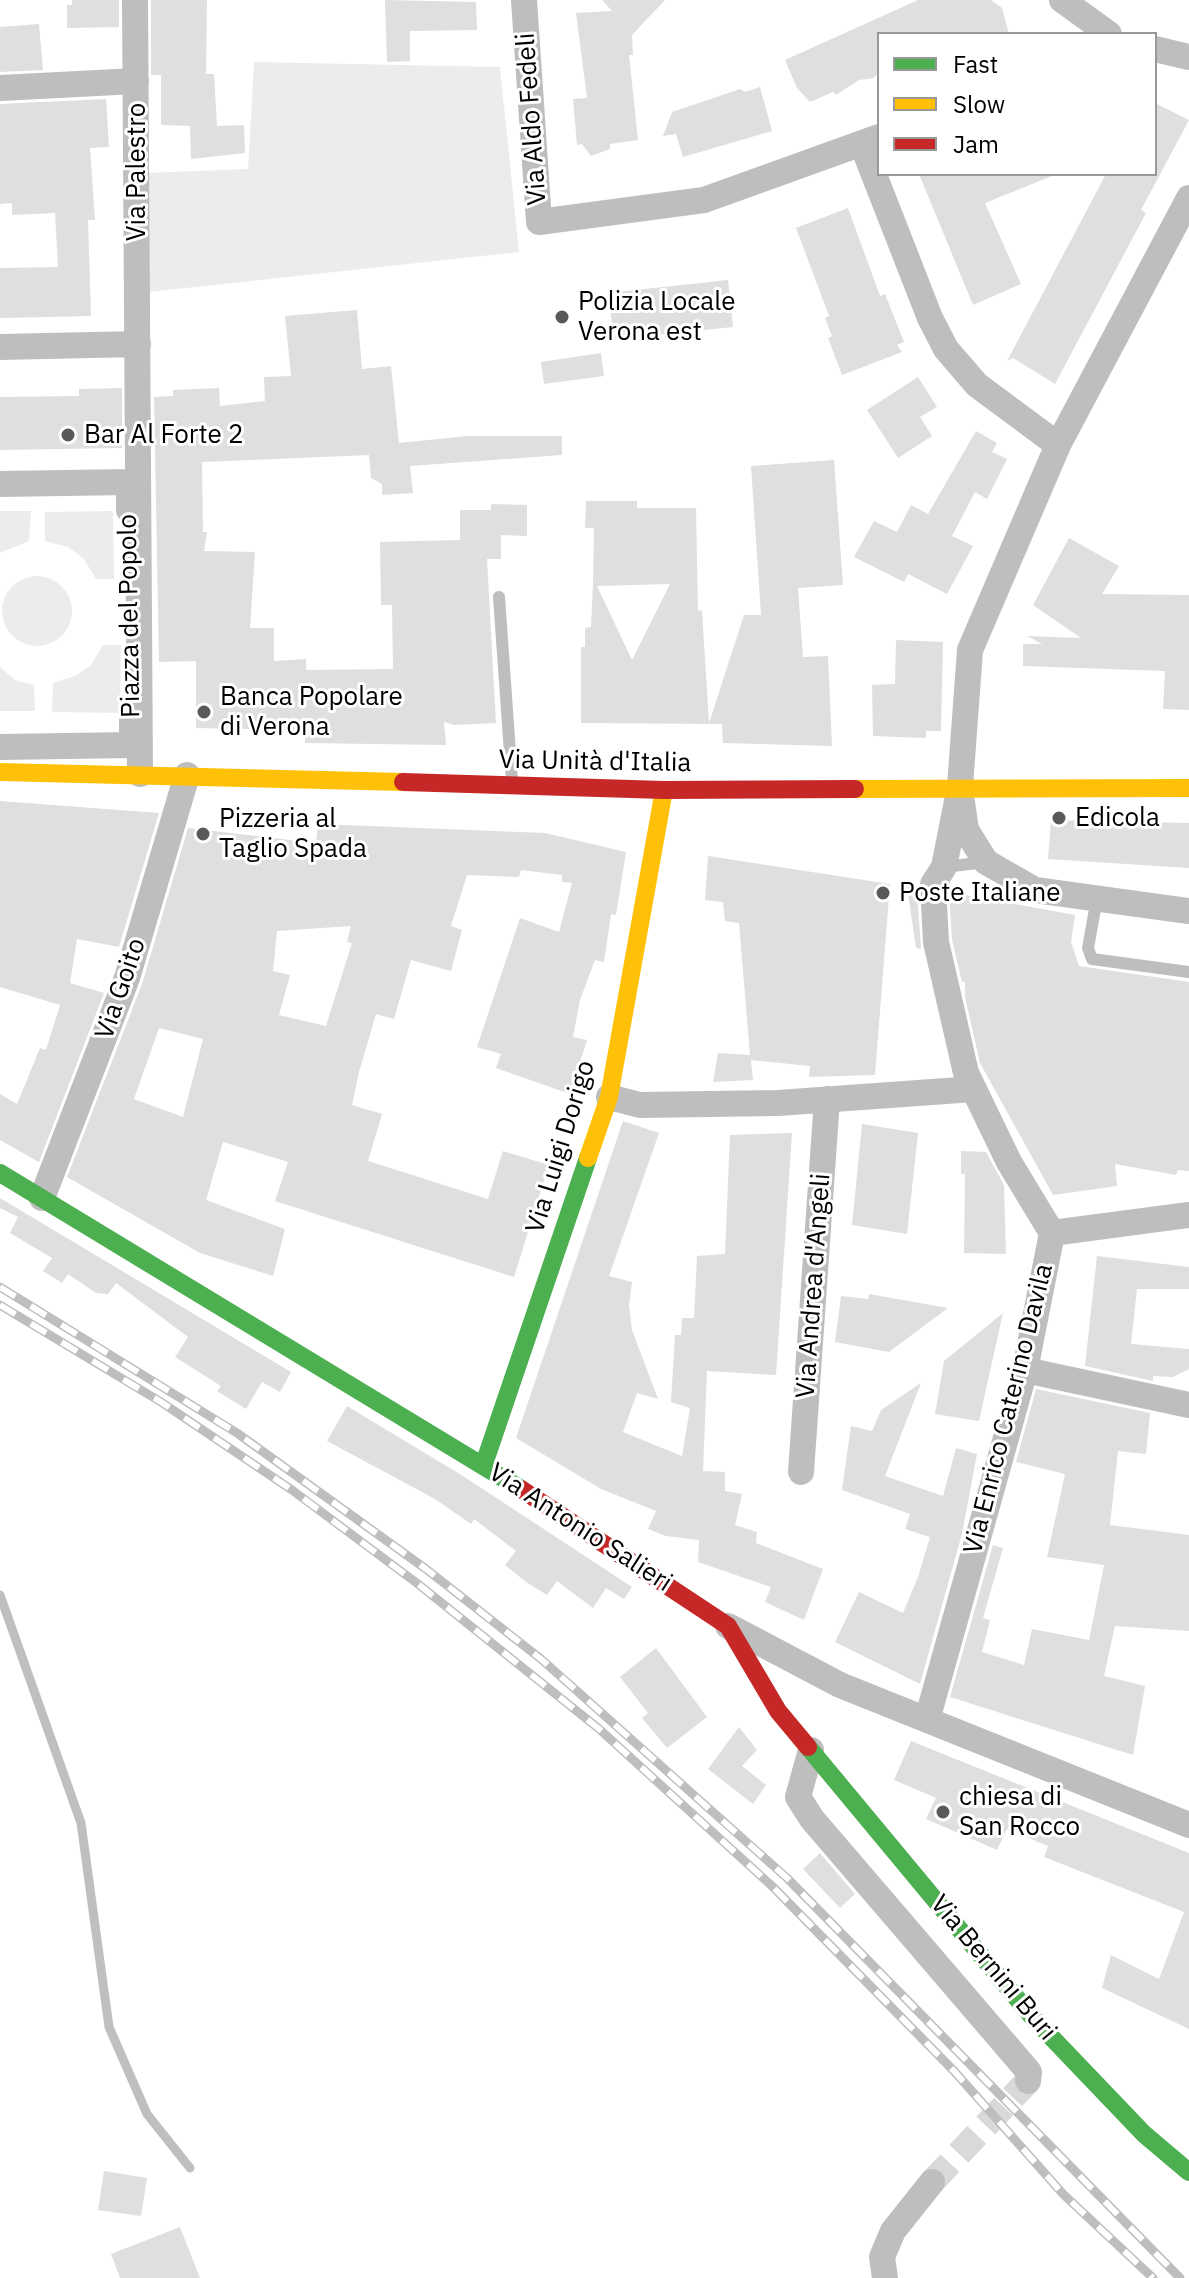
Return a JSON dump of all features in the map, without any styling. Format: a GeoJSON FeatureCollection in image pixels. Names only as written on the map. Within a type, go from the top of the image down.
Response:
{"type":"FeatureCollection","features":[{"type":"Feature","properties":{"kind":"street","name":"Via Palestro"},"geometry":{"type":"LineString","coordinates":[[135,0],[138,344]]}},
{"type":"Feature","properties":{"kind":"street","name":"Via Aldo Fedeli"},"geometry":{"type":"LineString","coordinates":[[524,0],[539,222],[704,200],[870,140]]}},
{"type":"Feature","properties":{"kind":"street"},"geometry":{"type":"LineString","coordinates":[[1062,0],[1106,32]]}},
{"type":"Feature","properties":{"kind":"street"},"geometry":{"type":"LineString","coordinates":[[1157,49],[1189,57]]}},
{"type":"Feature","properties":{"kind":"street"},"geometry":{"type":"LineString","coordinates":[[0,88],[136,81]]}},
{"type":"Feature","properties":{"kind":"street"},"geometry":{"type":"LineString","coordinates":[[870,140],[877,161]]}},
{"type":"Feature","properties":{"kind":"street"},"geometry":{"type":"LineString","coordinates":[[882,176],[930,318],[946,349],[977,385],[1058,445]]}},
{"type":"Feature","properties":{"kind":"street"},"geometry":{"type":"LineString","coordinates":[[1189,198],[1058,445],[970,650],[960,786],[966,830],[986,862],[1035,890],[1189,911]]}},
{"type":"Feature","properties":{"kind":"street"},"geometry":{"type":"LineString","coordinates":[[0,347],[138,344]]}},
{"type":"Feature","properties":{"kind":"street","name":"Piazza del Popolo"},"geometry":{"type":"LineString","coordinates":[[138,344],[140,774]]}},
{"type":"Feature","properties":{"kind":"street","name":"Piazza del Popolo"},"geometry":{"type":"LineString","coordinates":[[0,484],[129,482],[132,745],[0,747]]}},
{"type":"Feature","properties":{"kind":"street","name":"Via Unità d'Italia"},"geometry":{"type":"LineString","coordinates":[[0,772],[664,790],[960,786],[1189,788]]}},
{"type":"Feature","properties":{"kind":"street","name":"Via Goito"},"geometry":{"type":"LineString","coordinates":[[42,1198],[127,978],[187,775]]}},
{"type":"Feature","properties":{"kind":"street","name":"Via Enrico Caterino Davila"},"geometry":{"type":"LineString","coordinates":[[927,1720],[1025,1370],[1052,1233],[1009,1162],[966,1073],[936,942],[933,884],[944,867],[960,786]]}},
{"type":"Feature","properties":{"kind":"street","name":"Via Luigi Dorigo"},"geometry":{"type":"LineString","coordinates":[[484,1464],[609,1097],[664,790]]}},
{"type":"Feature","properties":{"kind":"street"},"geometry":{"type":"LineString","coordinates":[[609,1097],[640,1105],[827,1099],[974,1089]]}},
{"type":"Feature","properties":{"kind":"street","name":"Via Andrea d'Angeli"},"geometry":{"type":"LineString","coordinates":[[801,1472],[827,1099]]}},
{"type":"Feature","properties":{"kind":"street","name":"Via Antonio Salieri"},"geometry":{"type":"LineString","coordinates":[[0,1173],[484,1464],[728,1626],[840,1685],[1189,1825]]}},
{"type":"Feature","properties":{"kind":"street"},"geometry":{"type":"LineString","coordinates":[[1052,1233],[1189,1215]]}},
{"type":"Feature","properties":{"kind":"street"},"geometry":{"type":"LineString","coordinates":[[1025,1370],[1189,1405]]}},
{"type":"Feature","properties":{"kind":"street","name":"Via Bernini Buri"},"geometry":{"type":"LineString","coordinates":[[728,1626],[778,1711],[1034,2019],[1144,2134],[1189,2172]]}},
{"type":"Feature","properties":{"kind":"street","name":"Via Bernini Buri"},"geometry":{"type":"LineString","coordinates":[[811,1750],[798,1797],[812,1819],[1029,2072],[1028,2081]]}},
{"type":"Feature","properties":{"kind":"street"},"geometry":{"type":"LineString","coordinates":[[885,2278],[882,2257],[893,2231],[932,2182]]}},
{"type":"Feature","properties":{"kind":"lane"},"geometry":{"type":"LineString","coordinates":[[499,597],[512,787]]}},
{"type":"Feature","properties":{"kind":"lane"},"geometry":{"type":"LineString","coordinates":[[944,867],[986,862]]}},
{"type":"Feature","properties":{"kind":"lane"},"geometry":{"type":"LineString","coordinates":[[1097,898],[1088,948],[1092,959],[1189,972]]}},
{"type":"Feature","properties":{"kind":"shaded area"},"geometry":{"type":"Polygon","coordinates":[[[254,62],[500,67],[519,252],[149,292],[145,173],[248,169],[254,62]]]}},
{"type":"Feature","properties":{"kind":"shaded area"},"geometry":{"type":"Polygon","coordinates":[[[0,511],[31,511],[29,541],[0,553],[0,511]]]}},
{"type":"Feature","properties":{"kind":"shaded area"},"geometry":{"type":"Polygon","coordinates":[[[113,511],[114,579],[96,579],[84,559],[68,547],[45,541],[45,512],[113,511]]]}},
{"type":"Feature","properties":{"kind":"shaded area"},"geometry":{"type":"Polygon","coordinates":[[[37,576],[62,586],[72,611],[62,636],[37,646],[12,636],[2,611],[12,586],[37,576]]]}},
{"type":"Feature","properties":{"kind":"shaded area"},"geometry":{"type":"Polygon","coordinates":[[[103,645],[121,645],[120,713],[52,712],[53,683],[75,676],[91,665],[103,645]]]}},
{"type":"Feature","properties":{"kind":"shaded area"},"geometry":{"type":"Polygon","coordinates":[[[0,667],[15,680],[34,685],[35,711],[0,711],[0,667]]]}},
{"type":"Feature","properties":{"kind":"building"},"geometry":{"type":"Polygon","coordinates":[[[72,0],[119,0],[119,27],[67,28],[67,5],[72,5],[72,0]]]}},
{"type":"Feature","properties":{"kind":"building"},"geometry":{"type":"Polygon","coordinates":[[[151,0],[207,0],[206,74],[214,74],[217,126],[244,125],[245,153],[191,159],[190,126],[161,125],[161,75],[151,75],[151,0]]]}},
{"type":"Feature","properties":{"kind":"building"},"geometry":{"type":"Polygon","coordinates":[[[385,0],[476,2],[477,30],[410,31],[410,61],[387,62],[385,0]]]}},
{"type":"Feature","properties":{"kind":"building"},"geometry":{"type":"Polygon","coordinates":[[[602,0],[665,0],[632,35],[633,55],[629,55],[638,140],[610,144],[610,149],[591,156],[582,144],[577,145],[573,99],[587,98],[576,13],[612,11],[602,0]]]}},
{"type":"Feature","properties":{"kind":"building"},"geometry":{"type":"Polygon","coordinates":[[[918,0],[991,0],[1002,8],[1008,32],[877,32],[877,74],[874,78],[859,80],[836,95],[833,92],[810,102],[797,88],[785,60],[918,0]]]}},
{"type":"Feature","properties":{"kind":"building"},"geometry":{"type":"Polygon","coordinates":[[[39,24],[43,70],[0,72],[0,27],[39,24]]]}},
{"type":"Feature","properties":{"kind":"building"},"geometry":{"type":"Polygon","coordinates":[[[760,87],[772,131],[683,157],[676,134],[663,136],[672,112],[740,89],[745,92],[760,87]]]}},
{"type":"Feature","properties":{"kind":"building"},"geometry":{"type":"Polygon","coordinates":[[[106,99],[109,147],[90,148],[95,220],[88,220],[91,316],[0,318],[0,268],[58,267],[55,213],[12,215],[12,203],[0,204],[0,104],[106,99]]]}},
{"type":"Feature","properties":{"kind":"building"},"geometry":{"type":"Polygon","coordinates":[[[1157,104],[1189,120],[1141,210],[1146,213],[1055,384],[1013,358],[1007,361],[1105,176],[1157,176],[1157,104]]]}},
{"type":"Feature","properties":{"kind":"building"},"geometry":{"type":"Polygon","coordinates":[[[920,176],[1052,176],[985,203],[1021,284],[973,305],[920,176]]]}},
{"type":"Feature","properties":{"kind":"building"},"geometry":{"type":"Polygon","coordinates":[[[848,208],[880,296],[885,294],[904,342],[897,345],[902,352],[842,375],[828,338],[832,336],[825,318],[829,316],[796,228],[848,208]]]}},
{"type":"Feature","properties":{"kind":"building"},"geometry":{"type":"Polygon","coordinates":[[[728,280],[733,327],[614,339],[608,293],[728,280]]]}},
{"type":"Feature","properties":{"kind":"building"},"geometry":{"type":"Polygon","coordinates":[[[357,310],[362,369],[391,366],[399,443],[468,436],[562,436],[562,455],[410,466],[413,493],[382,495],[382,484],[371,478],[369,455],[202,462],[203,532],[207,532],[204,551],[255,552],[250,628],[274,628],[274,661],[306,659],[306,670],[393,669],[392,605],[381,605],[380,542],[460,540],[460,510],[491,510],[491,504],[527,505],[527,536],[501,535],[501,559],[487,559],[496,723],[454,725],[444,722],[446,745],[305,743],[305,730],[196,728],[196,661],[159,662],[154,397],[173,396],[173,390],[219,388],[220,406],[265,401],[264,377],[291,376],[285,316],[357,310]]]}},
{"type":"Feature","properties":{"kind":"building"},"geometry":{"type":"Polygon","coordinates":[[[601,353],[604,376],[544,384],[541,362],[601,353]]]}},
{"type":"Feature","properties":{"kind":"building"},"geometry":{"type":"Polygon","coordinates":[[[918,377],[937,407],[920,417],[932,436],[898,458],[867,410],[918,377]]]}},
{"type":"Feature","properties":{"kind":"building"},"geometry":{"type":"Polygon","coordinates":[[[122,388],[122,448],[0,450],[0,397],[79,396],[79,389],[122,388]]]}},
{"type":"Feature","properties":{"kind":"building"},"geometry":{"type":"Polygon","coordinates":[[[976,431],[997,443],[992,452],[1007,459],[987,499],[975,492],[952,536],[973,546],[947,594],[908,574],[904,582],[854,557],[874,521],[897,532],[911,505],[928,514],[976,431]]]}},
{"type":"Feature","properties":{"kind":"building"},"geometry":{"type":"Polygon","coordinates":[[[834,460],[843,585],[798,588],[803,657],[828,656],[832,746],[723,743],[722,724],[581,723],[581,647],[585,647],[585,628],[591,627],[593,583],[594,528],[585,528],[586,501],[637,501],[637,508],[696,508],[698,611],[702,610],[709,723],[744,615],[761,615],[751,466],[834,460]],[[670,584],[597,586],[632,660],[670,584]]]}},
{"type":"Feature","properties":{"kind":"building"},"geometry":{"type":"Polygon","coordinates":[[[1069,538],[1119,566],[1102,594],[1189,595],[1189,710],[1163,709],[1165,671],[1023,666],[1023,644],[1042,644],[1027,636],[1081,638],[1033,605],[1069,538]]]}},
{"type":"Feature","properties":{"kind":"building"},"geometry":{"type":"Polygon","coordinates":[[[896,640],[943,642],[941,731],[926,731],[926,738],[873,736],[872,685],[895,684],[896,640]]]}},
{"type":"Feature","properties":{"kind":"building"},"geometry":{"type":"Polygon","coordinates":[[[0,801],[159,813],[119,947],[77,939],[70,983],[104,993],[39,1162],[0,1140],[0,1094],[17,1104],[40,1048],[46,1050],[60,1005],[0,987],[0,801]]]}},
{"type":"Feature","properties":{"kind":"building"},"geometry":{"type":"Polygon","coordinates":[[[1051,820],[1189,823],[1189,868],[1048,859],[1051,820]]]}},
{"type":"Feature","properties":{"kind":"building"},"geometry":{"type":"Polygon","coordinates":[[[318,824],[545,833],[626,852],[616,915],[611,914],[604,962],[595,960],[580,1000],[573,1037],[587,1040],[570,1094],[496,1068],[501,1054],[477,1047],[520,918],[559,932],[572,883],[562,882],[562,875],[521,870],[519,877],[467,875],[451,926],[462,930],[451,971],[411,960],[394,1019],[376,1014],[359,1072],[352,1105],[382,1114],[368,1161],[488,1199],[503,1151],[549,1165],[514,1277],[275,1201],[288,1162],[223,1142],[206,1200],[285,1229],[273,1276],[200,1253],[67,1177],[142,984],[188,828],[316,843],[318,824]],[[351,926],[277,931],[273,971],[290,975],[279,1015],[326,1026],[352,943],[347,942],[351,926]],[[159,1028],[134,1099],[183,1117],[203,1039],[159,1028]]]}},
{"type":"Feature","properties":{"kind":"building"},"geometry":{"type":"Polygon","coordinates":[[[708,856],[890,884],[875,1075],[809,1077],[810,1066],[751,1060],[753,1080],[713,1082],[718,1053],[750,1055],[739,923],[725,921],[723,902],[705,900],[708,856]]]}},
{"type":"Feature","properties":{"kind":"building"},"geometry":{"type":"Polygon","coordinates":[[[907,887],[917,889],[921,949],[916,948],[907,887]]]}},
{"type":"Feature","properties":{"kind":"building"},"geometry":{"type":"Polygon","coordinates":[[[949,892],[1075,915],[1071,942],[1079,966],[1189,982],[1189,1171],[1178,1170],[1176,1175],[1115,1164],[1117,1186],[1053,1195],[980,1063],[965,997],[965,982],[962,982],[952,940],[949,892]]]}},
{"type":"Feature","properties":{"kind":"building"},"geometry":{"type":"Polygon","coordinates":[[[623,1121],[659,1133],[609,1276],[632,1282],[629,1305],[632,1330],[658,1399],[637,1393],[623,1432],[682,1456],[690,1408],[671,1402],[675,1335],[681,1335],[682,1318],[694,1318],[697,1256],[725,1254],[730,1135],[792,1133],[776,1375],[707,1371],[703,1471],[725,1472],[725,1491],[742,1494],[735,1525],[757,1532],[756,1543],[823,1569],[804,1620],[765,1602],[771,1587],[698,1562],[699,1540],[666,1536],[648,1529],[656,1511],[601,1489],[516,1438],[623,1121]]]}},
{"type":"Feature","properties":{"kind":"building"},"geometry":{"type":"Polygon","coordinates":[[[862,1124],[918,1133],[907,1234],[852,1225],[862,1124]]]}},
{"type":"Feature","properties":{"kind":"building"},"geometry":{"type":"Polygon","coordinates":[[[961,1151],[986,1152],[1004,1185],[1006,1254],[964,1253],[965,1174],[961,1174],[961,1151]]]}},
{"type":"Feature","properties":{"kind":"building"},"geometry":{"type":"Polygon","coordinates":[[[0,1198],[291,1372],[280,1392],[262,1382],[246,1409],[217,1391],[221,1386],[175,1357],[188,1337],[116,1283],[108,1294],[96,1293],[68,1274],[62,1283],[43,1271],[52,1258],[10,1233],[18,1217],[0,1208],[0,1198]]]}},
{"type":"Feature","properties":{"kind":"building"},"geometry":{"type":"Polygon","coordinates":[[[1097,1256],[1189,1267],[1189,1289],[1137,1289],[1131,1344],[1189,1349],[1189,1369],[1173,1377],[1153,1376],[1153,1381],[1085,1366],[1097,1256]]]}},
{"type":"Feature","properties":{"kind":"building"},"geometry":{"type":"Polygon","coordinates":[[[869,1294],[948,1308],[889,1352],[835,1342],[841,1296],[868,1299],[869,1294]]]}},
{"type":"Feature","properties":{"kind":"building"},"geometry":{"type":"Polygon","coordinates":[[[1003,1313],[979,1421],[935,1414],[944,1361],[1003,1313]]]}},
{"type":"Feature","properties":{"kind":"building"},"geometry":{"type":"Polygon","coordinates":[[[921,1383],[885,1476],[943,1496],[956,1448],[977,1454],[962,1534],[920,1684],[835,1642],[859,1592],[903,1613],[918,1577],[930,1537],[905,1529],[910,1514],[842,1490],[851,1426],[872,1431],[881,1410],[921,1383]]]}},
{"type":"Feature","properties":{"kind":"building"},"geometry":{"type":"Polygon","coordinates":[[[1036,1389],[1150,1413],[1146,1454],[1118,1451],[1110,1525],[1189,1535],[1189,1631],[1115,1626],[1104,1676],[1145,1686],[1133,1755],[950,1697],[993,1545],[1003,1548],[983,1618],[990,1620],[982,1652],[1024,1665],[1032,1629],[1089,1640],[1104,1565],[1047,1557],[1065,1474],[1016,1462],[1036,1389]]]}},
{"type":"Feature","properties":{"kind":"building"},"geometry":{"type":"Polygon","coordinates":[[[347,1406],[463,1476],[632,1587],[624,1599],[606,1588],[593,1608],[557,1581],[547,1595],[526,1582],[505,1565],[516,1551],[474,1519],[471,1524],[435,1499],[327,1441],[347,1406]]]}},
{"type":"Feature","properties":{"kind":"building"},"geometry":{"type":"Polygon","coordinates":[[[656,1648],[707,1717],[667,1748],[642,1718],[648,1713],[620,1677],[656,1648]]]}},
{"type":"Feature","properties":{"kind":"building"},"geometry":{"type":"Polygon","coordinates":[[[739,1727],[757,1750],[742,1766],[766,1785],[753,1804],[708,1769],[739,1727]]]}},
{"type":"Feature","properties":{"kind":"building"},"geometry":{"type":"Polygon","coordinates":[[[911,1741],[1189,1853],[1189,2029],[1102,1988],[1111,1955],[1159,1979],[1184,1912],[1044,1857],[1048,1846],[1007,1829],[997,1850],[926,1819],[936,1798],[894,1780],[911,1741]]]}},
{"type":"Feature","properties":{"kind":"building"},"geometry":{"type":"Polygon","coordinates":[[[820,1853],[855,1894],[840,1908],[803,1869],[820,1853]]]}},
{"type":"Feature","properties":{"kind":"building"},"geometry":{"type":"Polygon","coordinates":[[[104,2171],[147,2178],[141,2216],[98,2210],[104,2171]]]}},
{"type":"Feature","properties":{"kind":"building"},"geometry":{"type":"Polygon","coordinates":[[[180,2227],[200,2278],[120,2278],[111,2254],[180,2227]]]}},
{"type":"Feature","properties":{"kind":"waterway"},"geometry":{"type":"LineString","coordinates":[[0,1595],[81,1823],[109,2027],[147,2114],[190,2168]]}},
{"type":"Feature","properties":{"kind":"tunnel"},"geometry":{"type":"LineString","coordinates":[[932,2182],[1028,2081]]}},
{"type":"Feature","properties":{"kind":"railway"},"geometry":{"type":"LineString","coordinates":[[0,1287],[237,1433],[426,1569],[541,1659],[787,1878],[1180,2278]]}},
{"type":"Feature","properties":{"kind":"railway"},"geometry":{"type":"LineString","coordinates":[[0,1305],[161,1402],[292,1490],[418,1584],[598,1728],[772,1886],[954,2071],[1063,2194],[1153,2278]]}},
{"type":"Feature","properties":{"kind":"traffic: fast"},"geometry":{"type":"LineString","coordinates":[[484,1464],[588,1158]]}},
{"type":"Feature","properties":{"kind":"traffic: fast"},"geometry":{"type":"LineString","coordinates":[[0,1173],[521,1489]]}},
{"type":"Feature","properties":{"kind":"traffic: fast"},"geometry":{"type":"LineString","coordinates":[[808,1747],[1034,2019],[1144,2134],[1189,2172]]}},
{"type":"Feature","properties":{"kind":"traffic: slow"},"geometry":{"type":"LineString","coordinates":[[0,772],[403,782]]}},
{"type":"Feature","properties":{"kind":"traffic: slow"},"geometry":{"type":"LineString","coordinates":[[855,789],[1189,788]]}},
{"type":"Feature","properties":{"kind":"traffic: slow"},"geometry":{"type":"LineString","coordinates":[[588,1158],[609,1097],[664,790]]}},
{"type":"Feature","properties":{"kind":"traffic: jam"},"geometry":{"type":"LineString","coordinates":[[403,782],[664,790],[855,789]]}},
{"type":"Feature","properties":{"kind":"traffic: jam"},"geometry":{"type":"LineString","coordinates":[[521,1489],[728,1626],[778,1711],[808,1747]]}},
{"type":"Feature","properties":{"kind":"place","name":"Polizia Locale Verona est"},"geometry":{"type":"Point","coordinates":[562,317]}},
{"type":"Feature","properties":{"kind":"place","name":"Bar Al Forte 2"},"geometry":{"type":"Point","coordinates":[68,435]}},
{"type":"Feature","properties":{"kind":"place","name":"Banca Popolare di Verona"},"geometry":{"type":"Point","coordinates":[204,712]}},
{"type":"Feature","properties":{"kind":"place","name":"Edicola"},"geometry":{"type":"Point","coordinates":[1059,818]}},
{"type":"Feature","properties":{"kind":"place","name":"Pizzeria al Taglio Spada"},"geometry":{"type":"Point","coordinates":[203,834]}},
{"type":"Feature","properties":{"kind":"place","name":"Poste Italiane"},"geometry":{"type":"Point","coordinates":[883,893]}},
{"type":"Feature","properties":{"kind":"place","name":"chiesa di San Rocco"},"geometry":{"type":"Point","coordinates":[943,1812]}}]}
